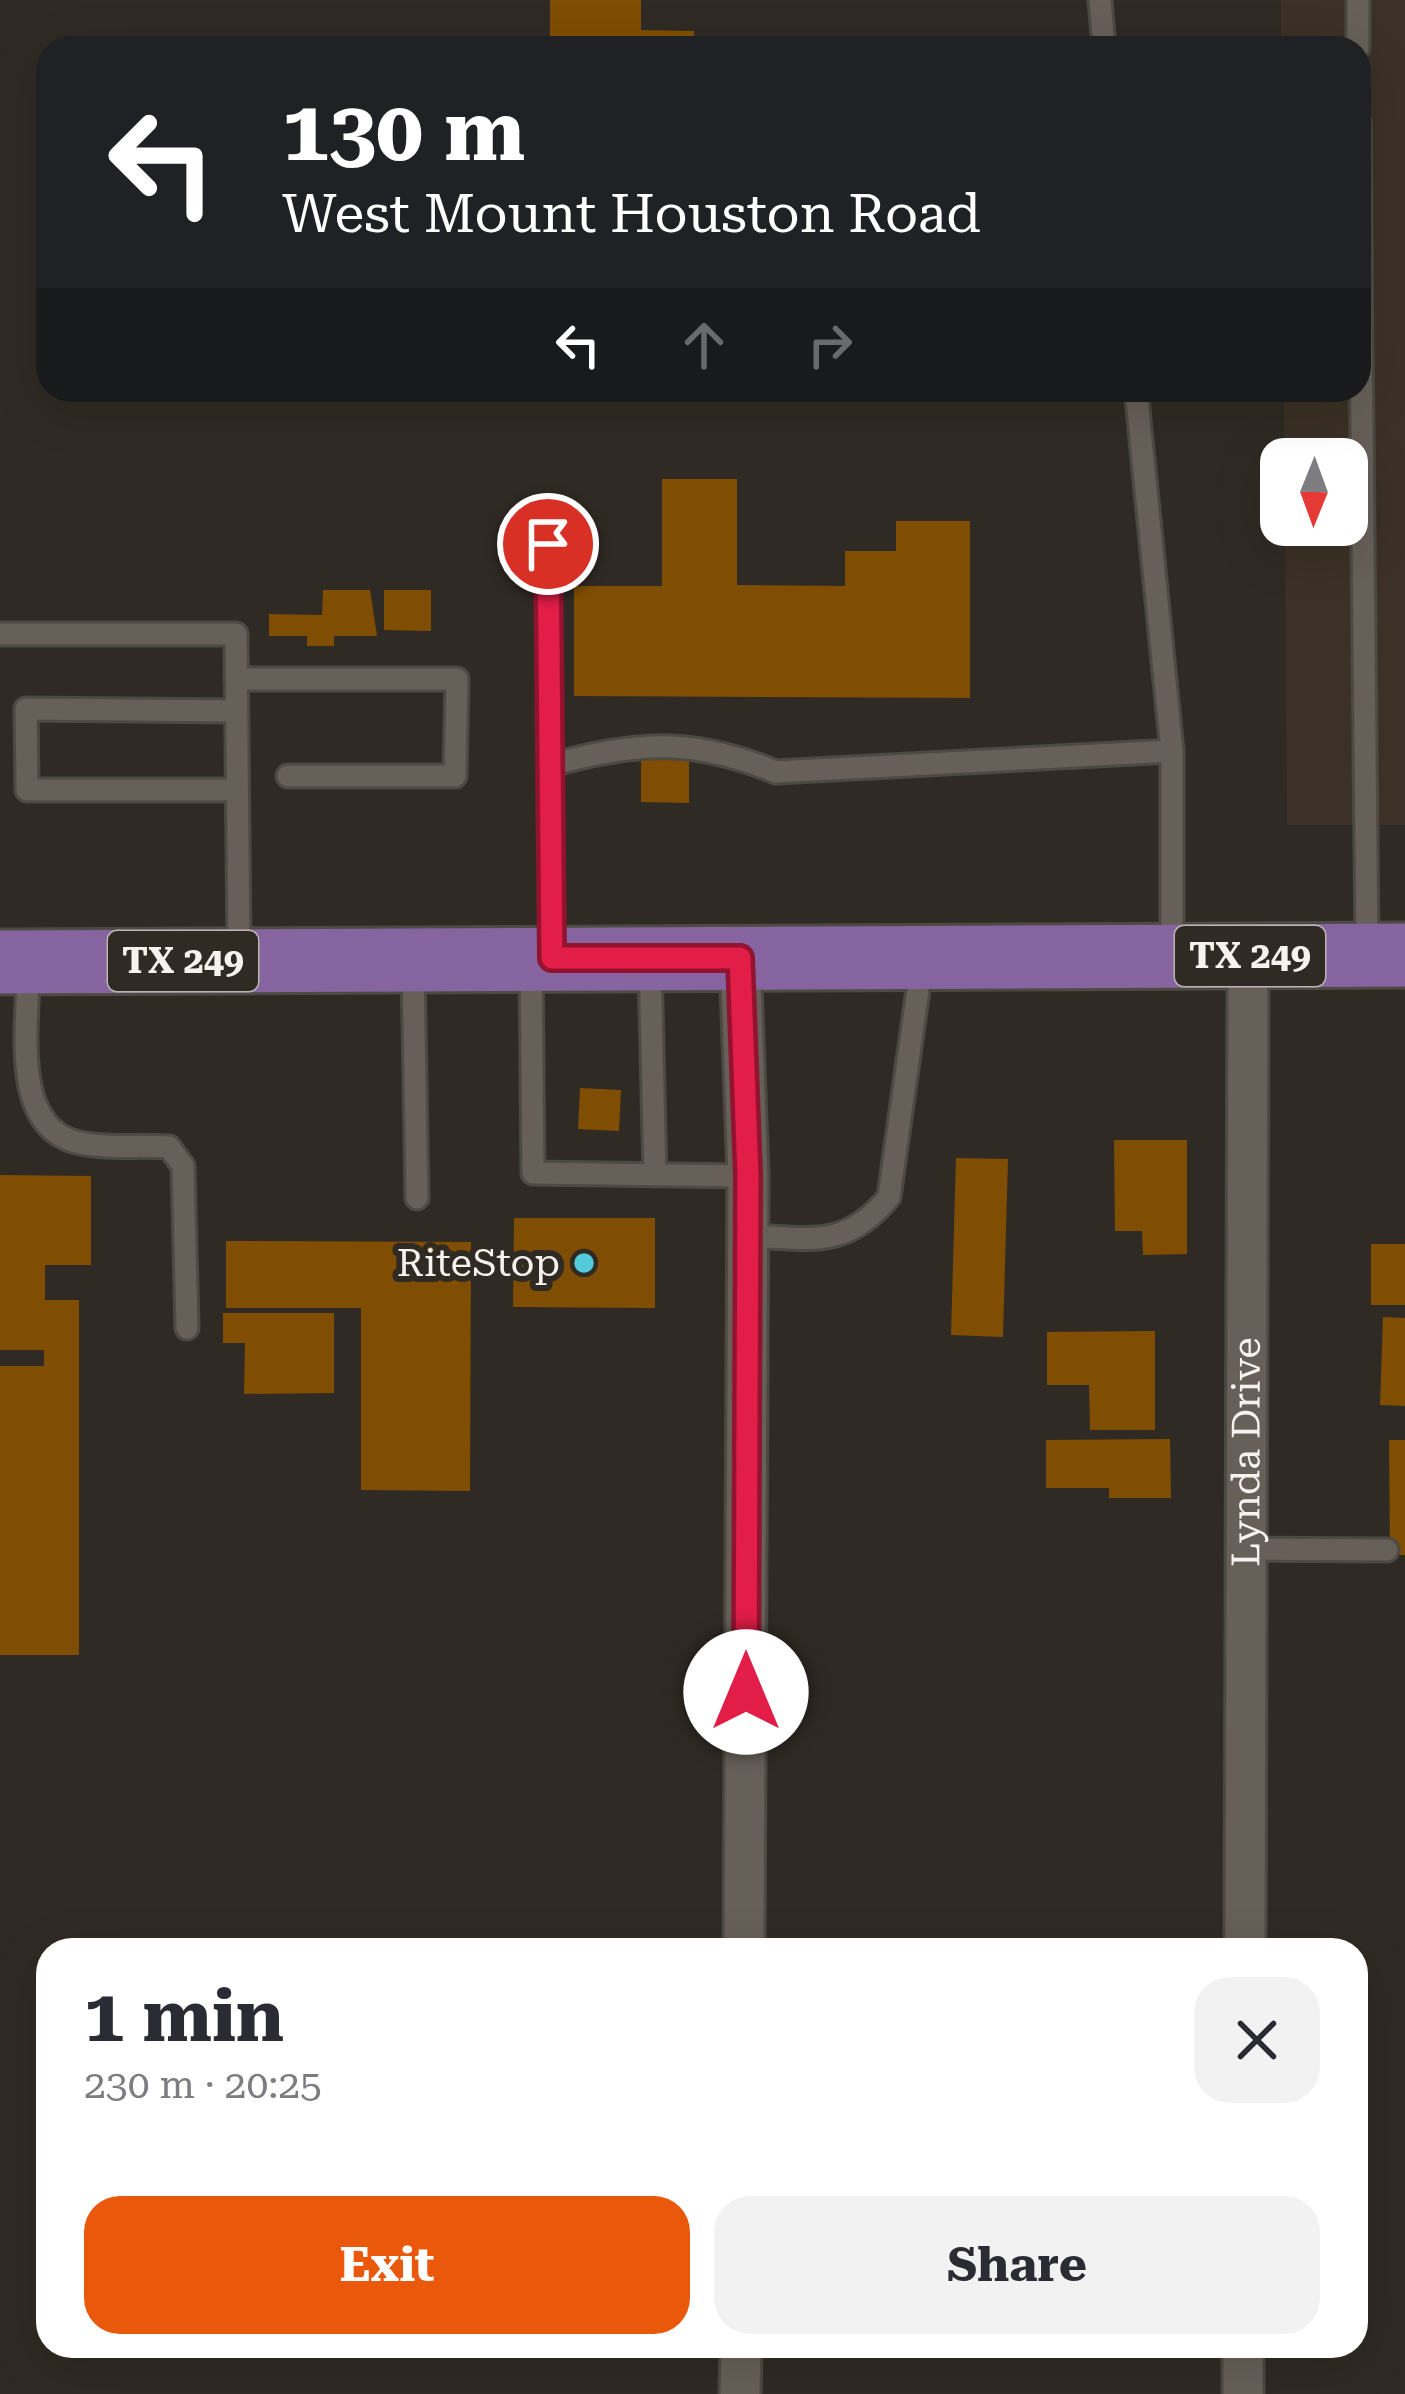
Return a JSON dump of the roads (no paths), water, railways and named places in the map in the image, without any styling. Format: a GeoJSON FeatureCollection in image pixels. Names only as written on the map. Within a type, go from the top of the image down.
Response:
{"type":"FeatureCollection","features":[{"type":"Feature","properties":{"kind":"main road","name":"TX 249"},"geometry":{"type":"LineString","coordinates":[[14,962],[1386,956]]}},
{"type":"Feature","properties":{"kind":"street","name":"Lynda Drive"},"geometry":{"type":"LineString","coordinates":[[1245,1938],[1248,956]]}},
{"type":"Feature","properties":{"kind":"street"},"geometry":{"type":"LineString","coordinates":[[740,958],[748,1176],[744,1938]]}},
{"type":"Feature","properties":{"kind":"street"},"geometry":{"type":"LineString","coordinates":[[740,2394],[741,2358]]}},
{"type":"Feature","properties":{"kind":"street"},"geometry":{"type":"LineString","coordinates":[[1243,2358],[1243,2394]]}},
{"type":"Feature","properties":{"kind":"lane"},"geometry":{"type":"LineString","coordinates":[[1100,0],[1103,36]]}},
{"type":"Feature","properties":{"kind":"lane"},"geometry":{"type":"LineString","coordinates":[[1358,0],[1358,36]]}},
{"type":"Feature","properties":{"kind":"lane"},"geometry":{"type":"LineString","coordinates":[[1137,402],[1172,751],[1172,957]]}},
{"type":"Feature","properties":{"kind":"lane"},"geometry":{"type":"LineString","coordinates":[[1368,402],[1386,956]]}},
{"type":"Feature","properties":{"kind":"lane"},"geometry":{"type":"LineString","coordinates":[[548,544],[551,765],[533,1173],[748,1176]]}},
{"type":"Feature","properties":{"kind":"lane"},"geometry":{"type":"LineString","coordinates":[[0,634],[236,634],[240,960]]}},
{"type":"Feature","properties":{"kind":"lane"},"geometry":{"type":"LineString","coordinates":[[236,679],[457,679],[455,776],[288,776]]}},
{"type":"Feature","properties":{"kind":"lane"},"geometry":{"type":"LineString","coordinates":[[236,711],[26,710],[27,790],[236,790]]}},
{"type":"Feature","properties":{"kind":"lane"},"geometry":{"type":"LineString","coordinates":[[551,765],[614,747],[720,749],[776,772],[1172,751]]}},
{"type":"Feature","properties":{"kind":"lane"},"geometry":{"type":"LineString","coordinates":[[650,958],[655,1175]]}},
{"type":"Feature","properties":{"kind":"lane"},"geometry":{"type":"LineString","coordinates":[[413,959],[417,1198]]}},
{"type":"Feature","properties":{"kind":"lane"},"geometry":{"type":"LineString","coordinates":[[748,1236],[835,1239],[868,1223],[889,1197],[922,960]]}},
{"type":"Feature","properties":{"kind":"lane"},"geometry":{"type":"LineString","coordinates":[[14,962],[30,1090],[43,1124],[74,1142],[169,1147],[183,1166],[187,1328]]}},
{"type":"Feature","properties":{"kind":"lane"},"geometry":{"type":"LineString","coordinates":[[1249,1549],[1387,1550]]}},
{"type":"Feature","properties":{"kind":"place","name":"RiteStop"},"geometry":{"type":"Point","coordinates":[584,1263]}}]}
